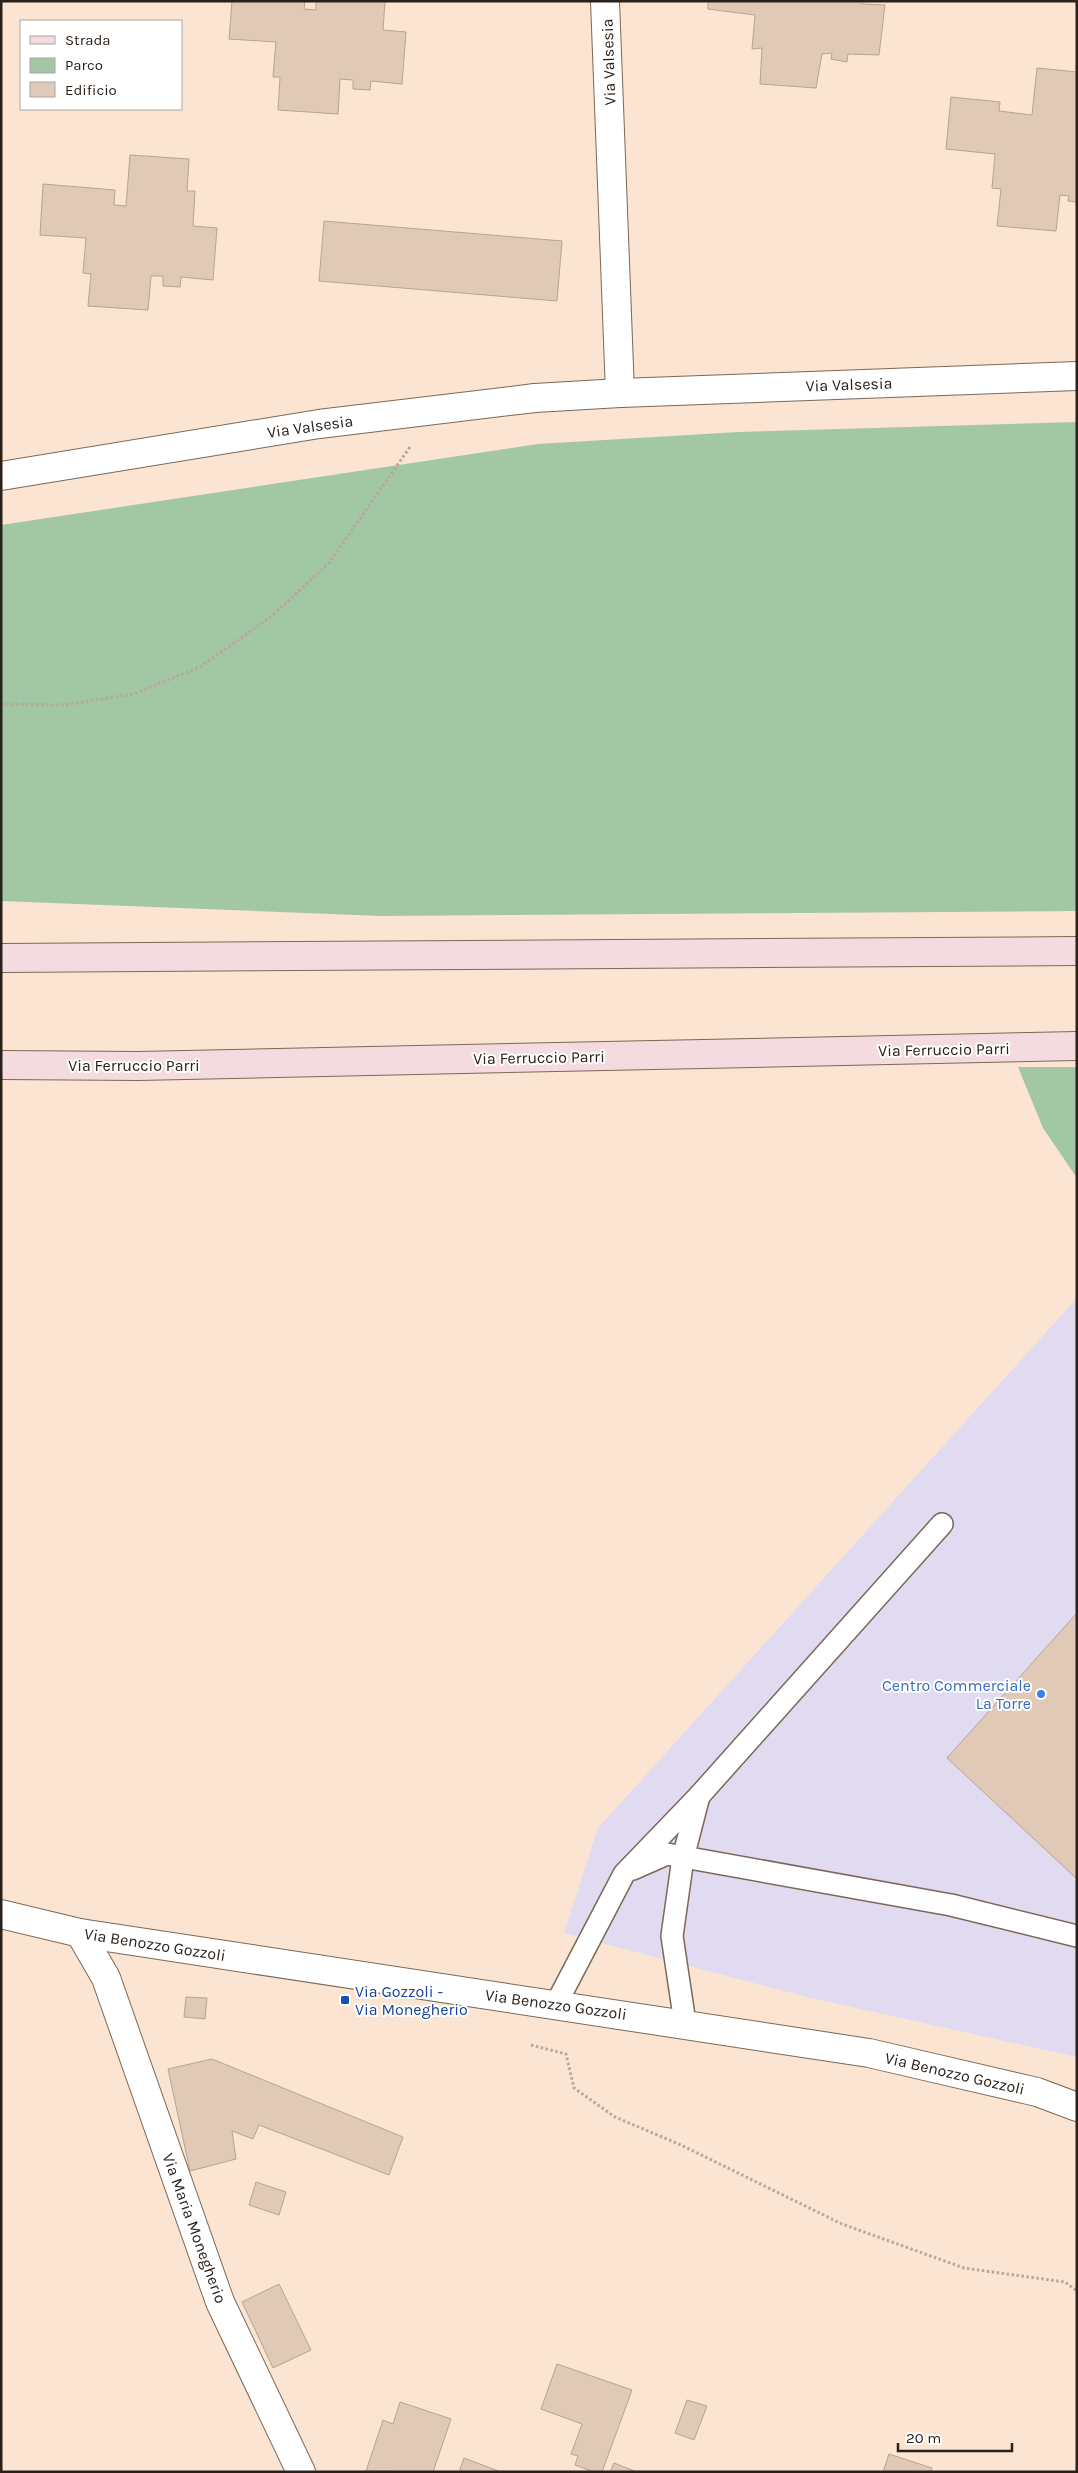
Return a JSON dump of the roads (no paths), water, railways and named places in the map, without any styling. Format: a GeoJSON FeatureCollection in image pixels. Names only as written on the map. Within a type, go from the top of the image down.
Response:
{"type":"FeatureCollection","features":[{"type":"Feature","properties":{"kind":"main road"},"geometry":{"type":"LineString","coordinates":[[1,958],[1077,951]]}},
{"type":"Feature","properties":{"kind":"main road","name":"Via Ferruccio Parri"},"geometry":{"type":"LineString","coordinates":[[1,1065],[138,1066],[1077,1046]]}},
{"type":"Feature","properties":{"kind":"main road"},"geometry":{"type":"LineString","coordinates":[[1,1076],[138,1066]]}},
{"type":"Feature","properties":{"kind":"street","name":"Via Valsesia"},"geometry":{"type":"LineString","coordinates":[[605,1],[620,393]]}},
{"type":"Feature","properties":{"kind":"street","name":"Via Valsesia"},"geometry":{"type":"LineString","coordinates":[[1,476],[319,424],[535,398],[620,393],[1077,376]]}},
{"type":"Feature","properties":{"kind":"street","name":"Via Benozzo Gozzoli"},"geometry":{"type":"LineString","coordinates":[[1,1914],[80,1933],[685,2023],[869,2053],[1037,2092],[1077,2107]]}},
{"type":"Feature","properties":{"kind":"street","name":"Via Maria Monegherio"},"geometry":{"type":"LineString","coordinates":[[80,1933],[106,1978],[220,2302],[301,2472]]}},
{"type":"Feature","properties":{"kind":"lane"},"geometry":{"type":"LineString","coordinates":[[556,2004],[624,1874],[700,1796],[942,1524]]}},
{"type":"Feature","properties":{"kind":"lane"},"geometry":{"type":"LineString","coordinates":[[685,2023],[672,1936],[683,1858],[700,1796]]}},
{"type":"Feature","properties":{"kind":"lane"},"geometry":{"type":"LineString","coordinates":[[624,1874],[667,1854],[951,1905],[1077,1936]]}},
{"type":"Feature","properties":{"kind":"place","name":"Centro Commerciale La Torre"},"geometry":{"type":"Point","coordinates":[1041,1694]}},
{"type":"Feature","properties":{"kind":"place","name":"Via Gozzoli - Via Monegherio"},"geometry":{"type":"Point","coordinates":[345,2000]}}]}
